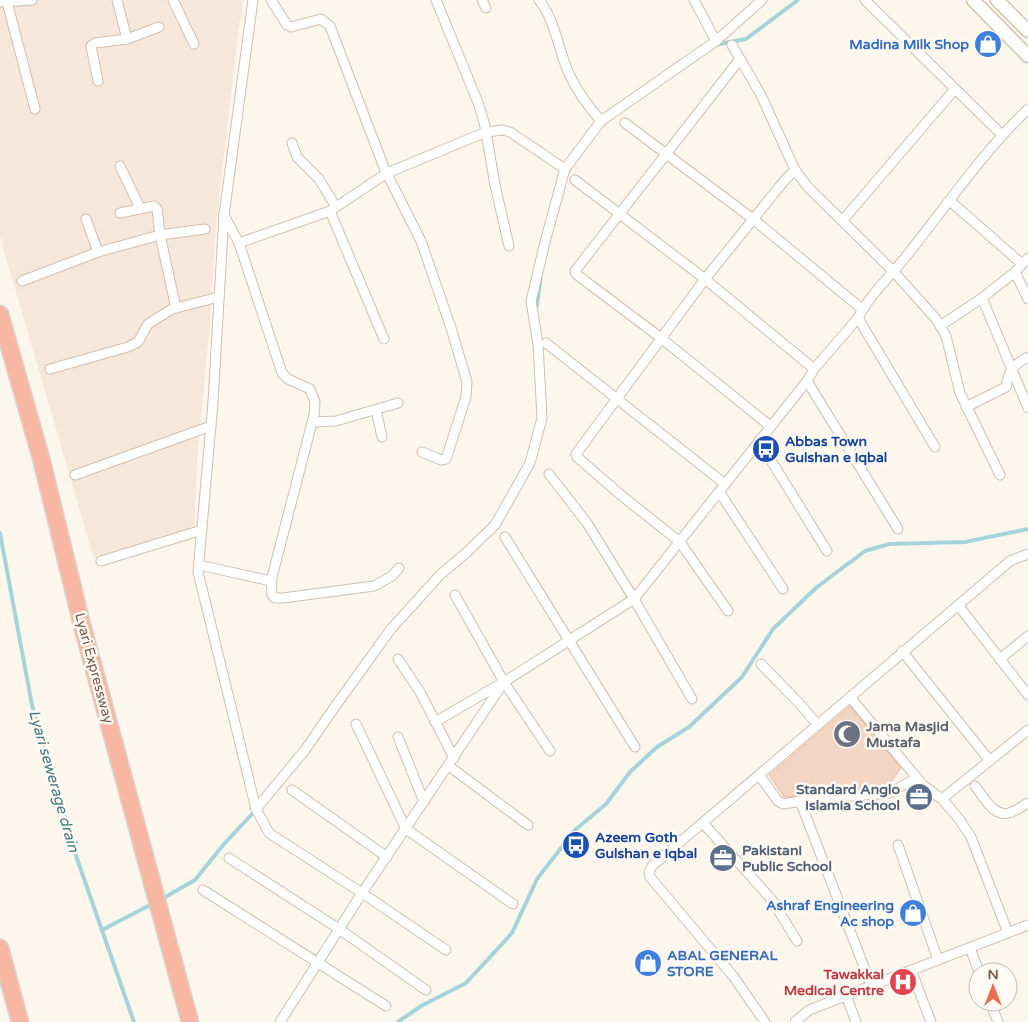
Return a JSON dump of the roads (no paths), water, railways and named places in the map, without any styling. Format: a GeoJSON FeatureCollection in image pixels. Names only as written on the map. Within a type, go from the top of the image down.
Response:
{"type":"FeatureCollection","features":[{"type":"Feature","properties":{"kind":"highway","name":"Lyari Expressway"},"geometry":{"type":"LineString","coordinates":[[0,314],[41,458],[86,639],[190,1022]]}},
{"type":"Feature","properties":{"kind":"highway"},"geometry":{"type":"LineString","coordinates":[[0,948],[20,1022]]}},
{"type":"Feature","properties":{"kind":"highway"},"geometry":{"type":"LineString","coordinates":[[0,968],[11,988]]}},
{"type":"Feature","properties":{"kind":"main road"},"geometry":{"type":"LineString","coordinates":[[973,0],[1028,56]]}},
{"type":"Feature","properties":{"kind":"main road"},"geometry":{"type":"LineString","coordinates":[[997,0],[1028,31]]}},
{"type":"Feature","properties":{"kind":"street"},"geometry":{"type":"LineString","coordinates":[[32,0],[3,2],[34,109]]}},
{"type":"Feature","properties":{"kind":"street"},"geometry":{"type":"LineString","coordinates":[[117,0],[127,39]]}},
{"type":"Feature","properties":{"kind":"street"},"geometry":{"type":"LineString","coordinates":[[173,0],[194,44]]}},
{"type":"Feature","properties":{"kind":"street"},"geometry":{"type":"LineString","coordinates":[[253,0],[224,214],[211,426],[198,572],[256,809],[269,833],[446,950]]}},
{"type":"Feature","properties":{"kind":"street"},"geometry":{"type":"LineString","coordinates":[[271,0],[287,25],[291,27],[321,19],[330,26],[387,173],[421,241],[452,328],[467,382],[466,397],[446,459],[441,460],[422,452]]}},
{"type":"Feature","properties":{"kind":"street"},"geometry":{"type":"LineString","coordinates":[[436,0],[479,105],[509,246]]}},
{"type":"Feature","properties":{"kind":"street"},"geometry":{"type":"LineString","coordinates":[[538,0],[546,10],[570,76],[584,100],[601,121]]}},
{"type":"Feature","properties":{"kind":"street"},"geometry":{"type":"LineString","coordinates":[[694,0],[716,41]]}},
{"type":"Feature","properties":{"kind":"street"},"geometry":{"type":"LineString","coordinates":[[256,809],[305,750],[391,630],[440,575],[468,552],[495,525],[530,463],[542,418],[538,344],[531,302],[565,169],[601,121],[716,41],[762,0]]}},
{"type":"Feature","properties":{"kind":"street"},"geometry":{"type":"LineString","coordinates":[[865,0],[1001,134]]}},
{"type":"Feature","properties":{"kind":"street"},"geometry":{"type":"LineString","coordinates":[[98,81],[91,46],[95,43],[127,39],[159,27]]}},
{"type":"Feature","properties":{"kind":"street"},"geometry":{"type":"LineString","coordinates":[[732,45],[761,95],[795,170],[807,186],[894,272],[936,319],[946,336],[960,393],[1000,475]]}},
{"type":"Feature","properties":{"kind":"street"},"geometry":{"type":"LineString","coordinates":[[740,59],[618,213],[577,268],[576,274],[662,338],[770,426]]}},
{"type":"Feature","properties":{"kind":"street"},"geometry":{"type":"LineString","coordinates":[[843,220],[955,89]]}},
{"type":"Feature","properties":{"kind":"street"},"geometry":{"type":"LineString","coordinates":[[435,722],[504,682],[634,599],[720,493],[770,426],[807,381],[814,369],[894,272],[1001,134],[1028,109]]}},
{"type":"Feature","properties":{"kind":"street"},"geometry":{"type":"LineString","coordinates":[[625,123],[753,219],[860,313],[935,447]]}},
{"type":"Feature","properties":{"kind":"street"},"geometry":{"type":"LineString","coordinates":[[239,243],[333,209],[387,173],[486,132],[504,130],[510,132],[565,169]]}},
{"type":"Feature","properties":{"kind":"street"},"geometry":{"type":"LineString","coordinates":[[292,143],[297,157],[319,179],[333,209],[384,339]]}},
{"type":"Feature","properties":{"kind":"street"},"geometry":{"type":"LineString","coordinates":[[120,166],[140,208]]}},
{"type":"Feature","properties":{"kind":"street"},"geometry":{"type":"LineString","coordinates":[[728,611],[680,542],[577,457],[577,451],[705,279],[795,170]]}},
{"type":"Feature","properties":{"kind":"street"},"geometry":{"type":"LineString","coordinates":[[575,180],[705,279],[814,369]]}},
{"type":"Feature","properties":{"kind":"street"},"geometry":{"type":"LineString","coordinates":[[940,326],[982,298],[1015,272],[1025,260],[950,201]]}},
{"type":"Feature","properties":{"kind":"street"},"geometry":{"type":"LineString","coordinates":[[120,213],[154,206],[157,209],[160,234],[176,308]]}},
{"type":"Feature","properties":{"kind":"street"},"geometry":{"type":"LineString","coordinates":[[224,214],[239,243],[282,373],[288,379],[310,389],[313,394],[314,414],[271,581],[272,595],[275,598],[283,598],[374,586],[392,576],[400,568]]}},
{"type":"Feature","properties":{"kind":"street"},"geometry":{"type":"LineString","coordinates":[[86,220],[98,252]]}},
{"type":"Feature","properties":{"kind":"street"},"geometry":{"type":"LineString","coordinates":[[22,281],[98,252],[160,234],[205,229]]}},
{"type":"Feature","properties":{"kind":"street"},"geometry":{"type":"LineString","coordinates":[[1015,272],[1028,299]]}},
{"type":"Feature","properties":{"kind":"street"},"geometry":{"type":"LineString","coordinates":[[50,369],[128,348],[138,342],[148,324],[176,308],[219,297]]}},
{"type":"Feature","properties":{"kind":"street"},"geometry":{"type":"LineString","coordinates":[[982,298],[1028,408]]}},
{"type":"Feature","properties":{"kind":"street"},"geometry":{"type":"LineString","coordinates":[[546,343],[725,484]]}},
{"type":"Feature","properties":{"kind":"street"},"geometry":{"type":"LineString","coordinates":[[966,407],[1006,386],[1014,365],[1028,357]]}},
{"type":"Feature","properties":{"kind":"street"},"geometry":{"type":"LineString","coordinates":[[807,381],[898,529]]}},
{"type":"Feature","properties":{"kind":"street"},"geometry":{"type":"LineString","coordinates":[[312,422],[336,421],[398,404]]}},
{"type":"Feature","properties":{"kind":"street"},"geometry":{"type":"LineString","coordinates":[[376,410],[382,437]]}},
{"type":"Feature","properties":{"kind":"street"},"geometry":{"type":"LineString","coordinates":[[75,475],[211,426]]}},
{"type":"Feature","properties":{"kind":"street"},"geometry":{"type":"LineString","coordinates":[[759,441],[827,551]]}},
{"type":"Feature","properties":{"kind":"street"},"geometry":{"type":"LineString","coordinates":[[549,474],[587,523],[692,699]]}},
{"type":"Feature","properties":{"kind":"street"},"geometry":{"type":"LineString","coordinates":[[720,493],[783,589]]}},
{"type":"Feature","properties":{"kind":"street"},"geometry":{"type":"LineString","coordinates":[[101,561],[202,530]]}},
{"type":"Feature","properties":{"kind":"street"},"geometry":{"type":"LineString","coordinates":[[505,537],[635,746]]}},
{"type":"Feature","properties":{"kind":"street"},"geometry":{"type":"LineString","coordinates":[[765,1022],[733,976],[650,877],[649,872],[652,866],[902,651],[1010,561],[1028,554]]}},
{"type":"Feature","properties":{"kind":"street"},"geometry":{"type":"LineString","coordinates":[[199,565],[271,581]]}},
{"type":"Feature","properties":{"kind":"street"},"geometry":{"type":"LineString","coordinates":[[455,595],[504,682],[550,751]]}},
{"type":"Feature","properties":{"kind":"street"},"geometry":{"type":"LineString","coordinates":[[958,605],[1028,695]]}},
{"type":"Feature","properties":{"kind":"street"},"geometry":{"type":"LineString","coordinates":[[1000,659],[1028,636]]}},
{"type":"Feature","properties":{"kind":"street"},"geometry":{"type":"LineString","coordinates":[[902,651],[990,761]]}},
{"type":"Feature","properties":{"kind":"street"},"geometry":{"type":"LineString","coordinates":[[398,659],[420,692],[454,758]]}},
{"type":"Feature","properties":{"kind":"street"},"geometry":{"type":"LineString","coordinates":[[761,664],[818,725]]}},
{"type":"Feature","properties":{"kind":"street"},"geometry":{"type":"LineString","coordinates":[[280,1022],[362,893],[504,682]]}},
{"type":"Feature","properties":{"kind":"street"},"geometry":{"type":"LineString","coordinates":[[850,697],[917,778],[924,786],[942,799],[971,836],[1008,933]]}},
{"type":"Feature","properties":{"kind":"street"},"geometry":{"type":"LineString","coordinates":[[356,724],[406,828],[513,904]]}},
{"type":"Feature","properties":{"kind":"street"},"geometry":{"type":"LineString","coordinates":[[942,799],[1028,730]]}},
{"type":"Feature","properties":{"kind":"street"},"geometry":{"type":"LineString","coordinates":[[398,737],[424,802]]}},
{"type":"Feature","properties":{"kind":"street"},"geometry":{"type":"LineString","coordinates":[[448,766],[528,825]]}},
{"type":"Feature","properties":{"kind":"street"},"geometry":{"type":"LineString","coordinates":[[759,775],[778,802],[783,804],[889,793],[917,778]]}},
{"type":"Feature","properties":{"kind":"street"},"geometry":{"type":"LineString","coordinates":[[976,786],[994,811],[1000,813],[1010,813],[1028,803]]}},
{"type":"Feature","properties":{"kind":"street"},"geometry":{"type":"LineString","coordinates":[[292,790],[387,856]]}},
{"type":"Feature","properties":{"kind":"street"},"geometry":{"type":"LineString","coordinates":[[800,801],[871,986]]}},
{"type":"Feature","properties":{"kind":"street"},"geometry":{"type":"LineString","coordinates":[[703,823],[772,900],[797,941]]}},
{"type":"Feature","properties":{"kind":"street"},"geometry":{"type":"LineString","coordinates":[[898,845],[938,960]]}},
{"type":"Feature","properties":{"kind":"street"},"geometry":{"type":"LineString","coordinates":[[229,858],[339,929],[426,990]]}},
{"type":"Feature","properties":{"kind":"street"},"geometry":{"type":"LineString","coordinates":[[203,890],[386,1006]]}},
{"type":"Feature","properties":{"kind":"street"},"geometry":{"type":"LineString","coordinates":[[795,1022],[809,1010],[1028,925]]}},
{"type":"Feature","properties":{"kind":"street"},"geometry":{"type":"LineString","coordinates":[[970,948],[975,962]]}},
{"type":"Feature","properties":{"kind":"street"},"geometry":{"type":"LineString","coordinates":[[911,970],[930,1022]]}},
{"type":"Feature","properties":{"kind":"street"},"geometry":{"type":"LineString","coordinates":[[846,995],[856,1022]]}},
{"type":"Feature","properties":{"kind":"waterway"},"geometry":{"type":"LineString","coordinates":[[714,45],[746,39],[798,0]]}},
{"type":"Feature","properties":{"kind":"waterway"},"geometry":{"type":"LineString","coordinates":[[536,312],[541,274]]}},
{"type":"Feature","properties":{"kind":"waterway"},"geometry":{"type":"LineString","coordinates":[[398,1022],[421,1006],[466,983],[512,933],[537,879],[575,830],[606,804],[630,772],[657,747],[689,727],[742,677],[773,629],[817,587],[865,551],[889,544],[965,542],[1028,529]]}},
{"type":"Feature","properties":{"kind":"waterway","name":"Lyari sewerage drain"},"geometry":{"type":"LineString","coordinates":[[0,533],[32,705],[74,850],[134,1022]]}},
{"type":"Feature","properties":{"kind":"waterway"},"geometry":{"type":"LineString","coordinates":[[160,900],[195,880],[224,844],[254,812]]}},
{"type":"Feature","properties":{"kind":"waterway"},"geometry":{"type":"LineString","coordinates":[[102,930],[154,903]]}},
{"type":"Feature","properties":{"kind":"place","name":"Madina Milk Shop"},"geometry":{"type":"Point","coordinates":[988,44]}},
{"type":"Feature","properties":{"kind":"place","name":"Abbas Town Gulshan e Iqbal"},"geometry":{"type":"Point","coordinates":[766,449]}},
{"type":"Feature","properties":{"kind":"place","name":"Jama Masjid Mustafa"},"geometry":{"type":"Point","coordinates":[847,734]}},
{"type":"Feature","properties":{"kind":"place","name":"Standard Anglo Islamia School"},"geometry":{"type":"Point","coordinates":[919,797]}},
{"type":"Feature","properties":{"kind":"place","name":"Azeem Goth Gulshan e Iqbal"},"geometry":{"type":"Point","coordinates":[576,845]}},
{"type":"Feature","properties":{"kind":"place","name":"Pakistani Public School"},"geometry":{"type":"Point","coordinates":[723,858]}},
{"type":"Feature","properties":{"kind":"place","name":"Ashraf Engineering Ac shop"},"geometry":{"type":"Point","coordinates":[913,913]}},
{"type":"Feature","properties":{"kind":"place","name":"ABAL GENERAL STORE"},"geometry":{"type":"Point","coordinates":[648,963]}},
{"type":"Feature","properties":{"kind":"place","name":"Tawakkal Medical Centre"},"geometry":{"type":"Point","coordinates":[903,982]}}]}
